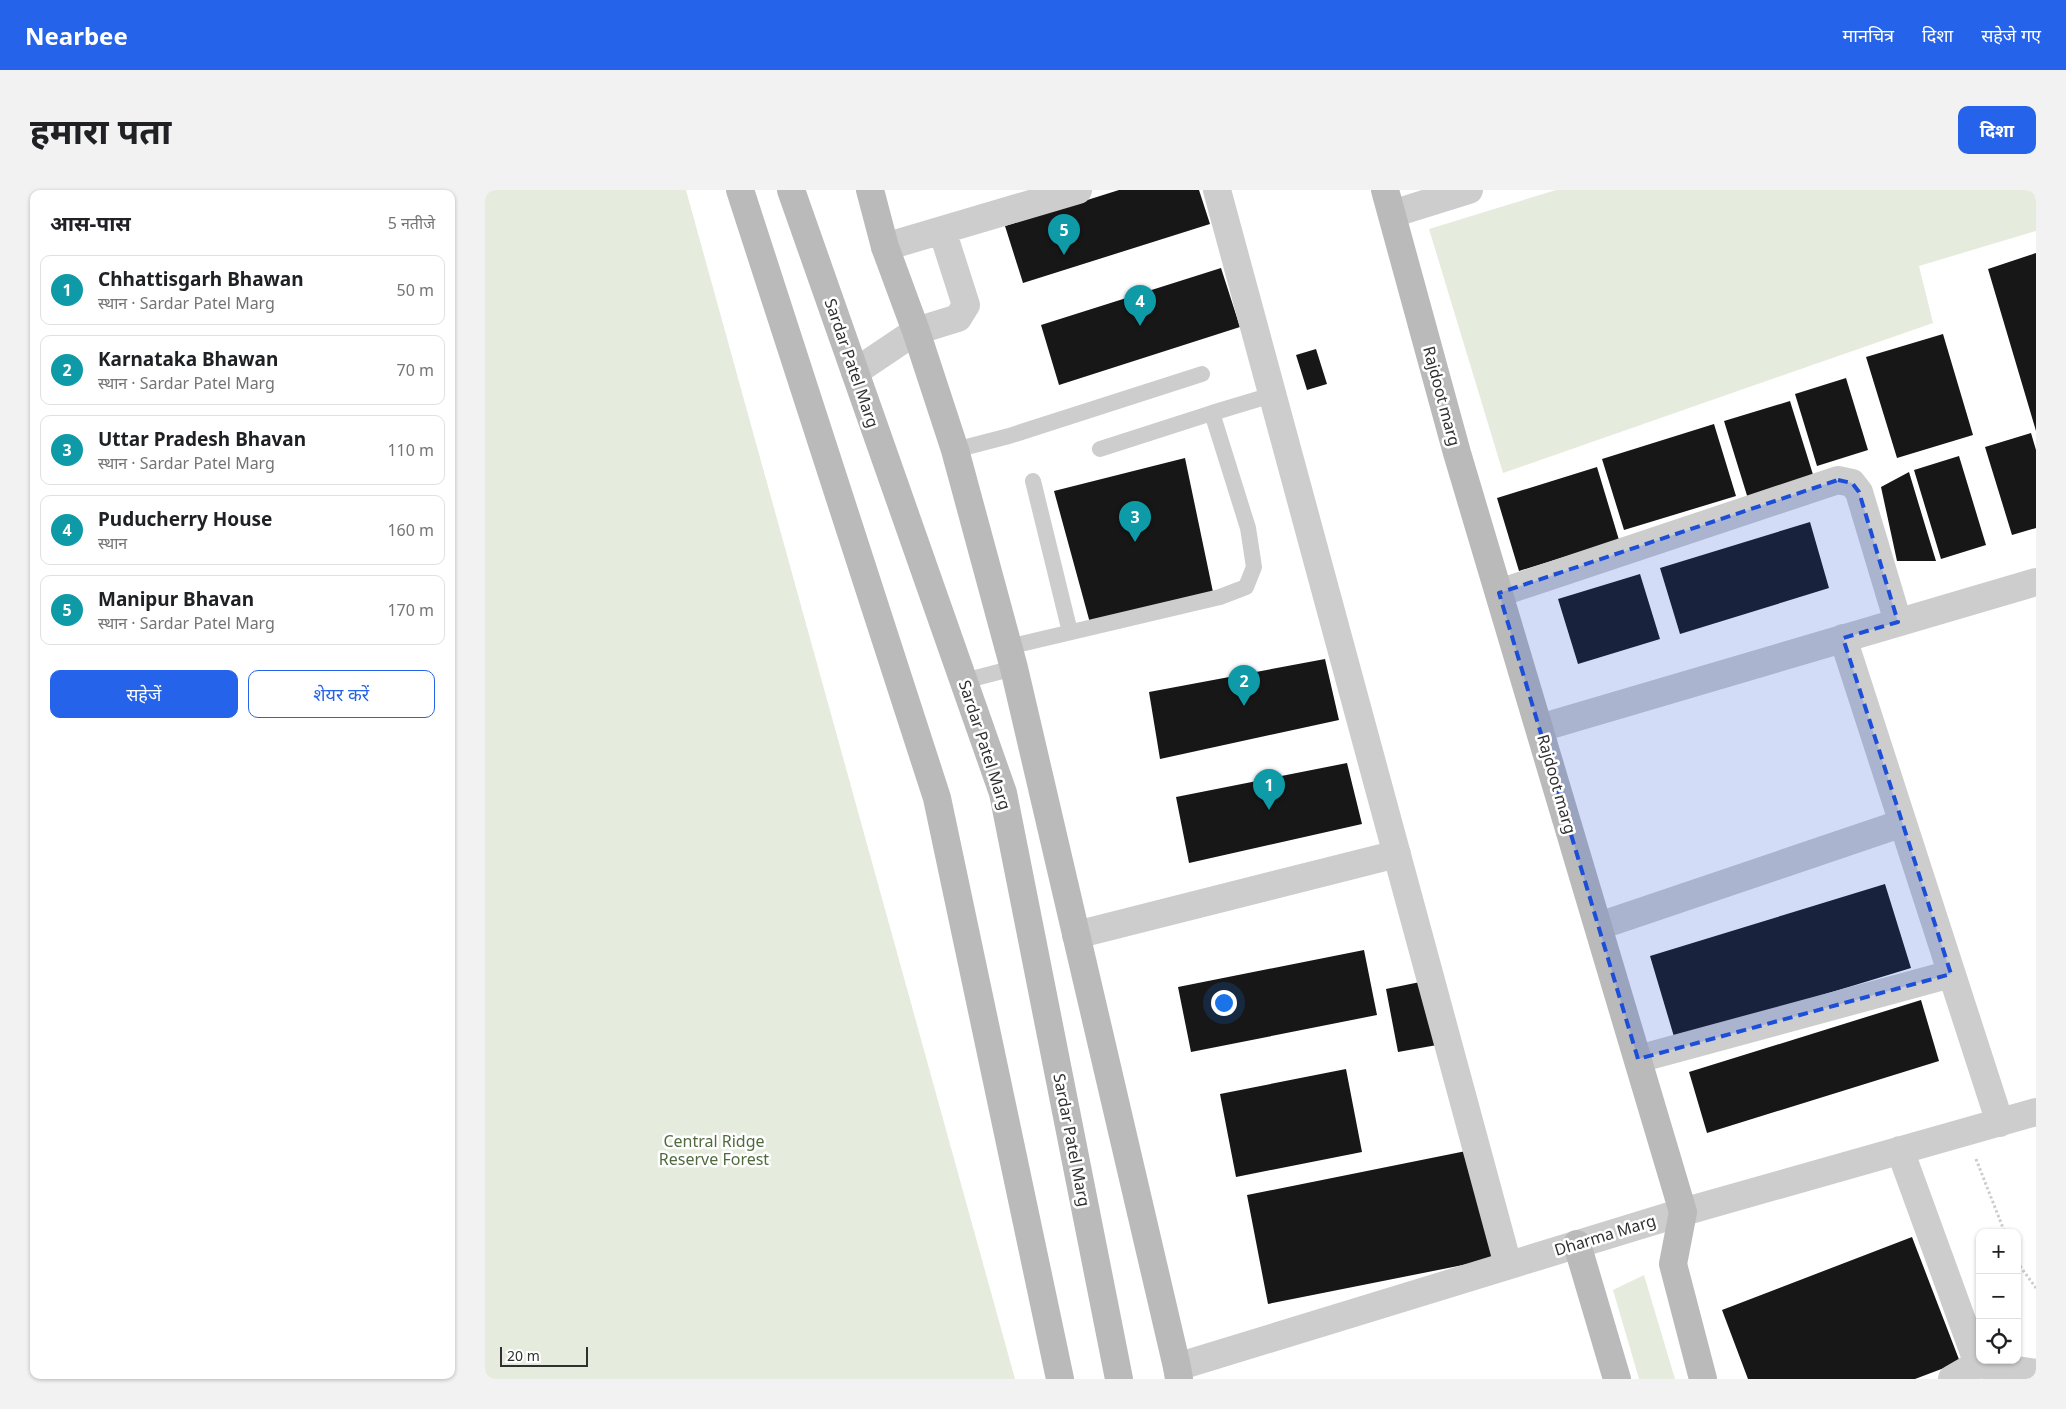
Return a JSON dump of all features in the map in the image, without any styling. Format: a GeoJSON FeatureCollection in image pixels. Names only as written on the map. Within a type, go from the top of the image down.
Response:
{"type":"FeatureCollection","features":[{"type":"Feature","properties":{"kind":"street"},"geometry":{"type":"LineString","coordinates":[[741,190],[937,798],[1061,1379]]}},
{"type":"Feature","properties":{"kind":"street","name":"Sardar Patel Marg"},"geometry":{"type":"LineString","coordinates":[[791,190],[1003,793],[1119,1379]]}},
{"type":"Feature","properties":{"kind":"street"},"geometry":{"type":"LineString","coordinates":[[870,190],[885,247],[916,331],[955,450],[1011,658],[1178,1373]]}},
{"type":"Feature","properties":{"kind":"street"},"geometry":{"type":"LineString","coordinates":[[885,247],[1078,190]]}},
{"type":"Feature","properties":{"kind":"street"},"geometry":{"type":"LineString","coordinates":[[1217,190],[1508,1265]]}},
{"type":"Feature","properties":{"kind":"street"},"geometry":{"type":"LineString","coordinates":[[1389,202],[1469,190]]}},
{"type":"Feature","properties":{"kind":"street","name":"Rajdoot marg"},"geometry":{"type":"LineString","coordinates":[[1389,202],[1457,453],[1683,1212],[1673,1264],[1703,1379]]}},
{"type":"Feature","properties":{"kind":"street"},"geometry":{"type":"LineString","coordinates":[[855,372],[916,331],[958,318],[966,305],[942,230]]}},
{"type":"Feature","properties":{"kind":"street"},"geometry":{"type":"LineString","coordinates":[[1499,593],[1838,480],[1851,483],[1859,492],[1898,622]]}},
{"type":"Feature","properties":{"kind":"street"},"geometry":{"type":"LineString","coordinates":[[1540,728],[2036,582]]}},
{"type":"Feature","properties":{"kind":"street"},"geometry":{"type":"LineString","coordinates":[[1843,638],[2000,1123]]}},
{"type":"Feature","properties":{"kind":"street"},"geometry":{"type":"LineString","coordinates":[[1599,926],[1903,823]]}},
{"type":"Feature","properties":{"kind":"street"},"geometry":{"type":"LineString","coordinates":[[1076,934],[1397,854]]}},
{"type":"Feature","properties":{"kind":"street"},"geometry":{"type":"LineString","coordinates":[[1638,1059],[1951,974]]}},
{"type":"Feature","properties":{"kind":"street","name":"Dharma Marg"},"geometry":{"type":"LineString","coordinates":[[1178,1373],[1577,1244],[2036,1112]]}},
{"type":"Feature","properties":{"kind":"street"},"geometry":{"type":"LineString","coordinates":[[1900,1150],[1976,1359]]}},
{"type":"Feature","properties":{"kind":"street"},"geometry":{"type":"LineString","coordinates":[[1577,1244],[1617,1379]]}},
{"type":"Feature","properties":{"kind":"street"},"geometry":{"type":"LineString","coordinates":[[1952,1379],[1978,1364],[2036,1373]]}},
{"type":"Feature","properties":{"kind":"lane"},"geometry":{"type":"LineString","coordinates":[[955,450],[1009,436],[1202,374]]}},
{"type":"Feature","properties":{"kind":"lane"},"geometry":{"type":"LineString","coordinates":[[1100,449],[1272,395]]}},
{"type":"Feature","properties":{"kind":"lane"},"geometry":{"type":"LineString","coordinates":[[964,681],[1070,632],[1220,597],[1246,587],[1254,567],[1248,528],[1212,414]]}},
{"type":"Feature","properties":{"kind":"lane"},"geometry":{"type":"LineString","coordinates":[[1033,481],[1070,632]]}},
{"type":"Feature","properties":{"kind":"path"},"geometry":{"type":"LineString","coordinates":[[1965,1132],[2003,1229]]}},
{"type":"Feature","properties":{"kind":"path"},"geometry":{"type":"LineString","coordinates":[[2021,1267],[2036,1288]]}},
{"type":"Feature","properties":{"kind":"highlighted area"},"geometry":{"type":"Polygon","coordinates":[[[1838,480],[1852,483],[1859,492],[1898,622],[1843,638],[1951,974],[1638,1059],[1499,593],[1838,480]]]}},
{"type":"Feature","properties":{"kind":"green space","name":"Central Ridge Reserve Forest"},"geometry":{"type":"Polygon","coordinates":[[[485,190],[686,190],[1015,1379],[485,1379],[485,190]]]}},
{"type":"Feature","properties":{"kind":"green space"},"geometry":{"type":"Polygon","coordinates":[[[1556,190],[2036,190],[2036,231],[1919,266],[1933,323],[1503,473],[1429,229],[1556,190]]]}},
{"type":"Feature","properties":{"kind":"green space"},"geometry":{"type":"Polygon","coordinates":[[[1644,1275],[1675,1379],[1639,1379],[1613,1290],[1644,1275]]]}},
{"type":"Feature","properties":{"kind":"building"},"geometry":{"type":"Polygon","coordinates":[[[1119,190],[1199,190],[1210,224],[1023,283],[1005,226],[1119,190]]]}},
{"type":"Feature","properties":{"kind":"building"},"geometry":{"type":"Polygon","coordinates":[[[2036,253],[2036,431],[1988,269],[2036,253]]]}},
{"type":"Feature","properties":{"kind":"building"},"geometry":{"type":"Polygon","coordinates":[[[1221,268],[1240,327],[1059,385],[1041,325],[1221,268]]]}},
{"type":"Feature","properties":{"kind":"building"},"geometry":{"type":"Polygon","coordinates":[[[1943,334],[1973,435],[1897,458],[1866,357],[1943,334]]]}},
{"type":"Feature","properties":{"kind":"building"},"geometry":{"type":"Polygon","coordinates":[[[1316,349],[1327,384],[1307,390],[1296,355],[1316,349]]]}},
{"type":"Feature","properties":{"kind":"building"},"geometry":{"type":"Polygon","coordinates":[[[1846,378],[1868,450],[1817,466],[1795,394],[1846,378]]]}},
{"type":"Feature","properties":{"kind":"building"},"geometry":{"type":"Polygon","coordinates":[[[1790,401],[1815,481],[1749,502],[1724,421],[1790,401]]]}},
{"type":"Feature","properties":{"kind":"building"},"geometry":{"type":"Polygon","coordinates":[[[1714,424],[1736,496],[1624,530],[1602,459],[1714,424]]]}},
{"type":"Feature","properties":{"kind":"building"},"geometry":{"type":"Polygon","coordinates":[[[2031,433],[2036,450],[2036,528],[2012,535],[1985,447],[2031,433]]]}},
{"type":"Feature","properties":{"kind":"building"},"geometry":{"type":"Polygon","coordinates":[[[1959,456],[1986,545],[1941,559],[1914,470],[1959,456]]]}},
{"type":"Feature","properties":{"kind":"building"},"geometry":{"type":"Polygon","coordinates":[[[1185,458],[1213,592],[1090,623],[1054,491],[1185,458]]]}},
{"type":"Feature","properties":{"kind":"building"},"geometry":{"type":"Polygon","coordinates":[[[1597,467],[1619,540],[1519,571],[1497,498],[1597,467]]]}},
{"type":"Feature","properties":{"kind":"building"},"geometry":{"type":"Polygon","coordinates":[[[1909,472],[1936,561],[1897,561],[1881,487],[1909,472]]]}},
{"type":"Feature","properties":{"kind":"building"},"geometry":{"type":"Polygon","coordinates":[[[1810,522],[1829,588],[1680,634],[1660,568],[1810,522]]]}},
{"type":"Feature","properties":{"kind":"building"},"geometry":{"type":"Polygon","coordinates":[[[1640,574],[1660,639],[1578,664],[1558,599],[1640,574]]]}},
{"type":"Feature","properties":{"kind":"building"},"geometry":{"type":"Polygon","coordinates":[[[1325,659],[1339,720],[1160,759],[1149,692],[1325,659]]]}},
{"type":"Feature","properties":{"kind":"building"},"geometry":{"type":"Polygon","coordinates":[[[1347,763],[1362,824],[1189,863],[1176,797],[1347,763]]]}},
{"type":"Feature","properties":{"kind":"building"},"geometry":{"type":"Polygon","coordinates":[[[1885,884],[1911,968],[1675,1040],[1650,956],[1885,884]]]}},
{"type":"Feature","properties":{"kind":"building"},"geometry":{"type":"Polygon","coordinates":[[[1364,950],[1377,1015],[1191,1052],[1178,987],[1364,950]]]}},
{"type":"Feature","properties":{"kind":"building"},"geometry":{"type":"Polygon","coordinates":[[[1425,981],[1437,1045],[1398,1052],[1386,989],[1425,981]]]}},
{"type":"Feature","properties":{"kind":"building"},"geometry":{"type":"Polygon","coordinates":[[[1921,1000],[1939,1061],[1707,1133],[1689,1072],[1921,1000]]]}},
{"type":"Feature","properties":{"kind":"building"},"geometry":{"type":"Polygon","coordinates":[[[1346,1069],[1362,1152],[1236,1177],[1220,1094],[1346,1069]]]}},
{"type":"Feature","properties":{"kind":"building"},"geometry":{"type":"Polygon","coordinates":[[[1471,1150],[1493,1259],[1268,1304],[1247,1195],[1471,1150]]]}},
{"type":"Feature","properties":{"kind":"building"},"geometry":{"type":"Polygon","coordinates":[[[1912,1237],[1960,1362],[1915,1379],[1748,1379],[1722,1310],[1912,1237]]]}},
{"type":"Feature","properties":{"kind":"place","name":"Manipur Bhavan"},"geometry":{"type":"Point","coordinates":[1064,255]}},
{"type":"Feature","properties":{"kind":"place","name":"Puducherry House"},"geometry":{"type":"Point","coordinates":[1140,326]}},
{"type":"Feature","properties":{"kind":"place","name":"Uttar Pradesh Bhavan"},"geometry":{"type":"Point","coordinates":[1135,542]}},
{"type":"Feature","properties":{"kind":"place","name":"Karnataka Bhawan"},"geometry":{"type":"Point","coordinates":[1244,706]}},
{"type":"Feature","properties":{"kind":"place","name":"Chhattisgarh Bhawan"},"geometry":{"type":"Point","coordinates":[1269,810]}}]}
